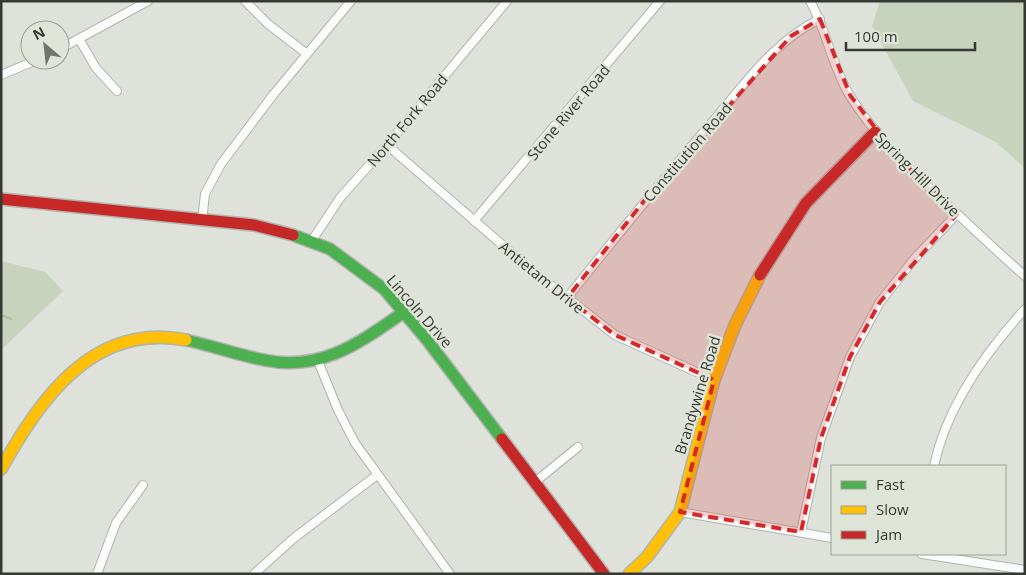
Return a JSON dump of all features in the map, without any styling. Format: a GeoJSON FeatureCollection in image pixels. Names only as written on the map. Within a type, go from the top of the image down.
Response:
{"type":"FeatureCollection","features":[{"type":"Feature","properties":{"kind":"street"},"geometry":{"type":"LineString","coordinates":[[70,44],[148,1]]}},
{"type":"Feature","properties":{"kind":"street"},"geometry":{"type":"LineString","coordinates":[[245,1],[268,24],[307,54]]}},
{"type":"Feature","properties":{"kind":"street"},"geometry":{"type":"LineString","coordinates":[[202,220],[206,194],[221,164],[351,1]]}},
{"type":"Feature","properties":{"kind":"street","name":"North Fork Road"},"geometry":{"type":"LineString","coordinates":[[311,242],[340,198],[387,145],[507,1]]}},
{"type":"Feature","properties":{"kind":"street","name":"Stone River Road"},"geometry":{"type":"LineString","coordinates":[[474,221],[660,1]]}},
{"type":"Feature","properties":{"kind":"street","name":"Spring Hill Drive"},"geometry":{"type":"LineString","coordinates":[[810,1],[820,19],[840,76],[850,95],[875,132],[957,214],[1025,276]]}},
{"type":"Feature","properties":{"kind":"street","name":"Constitution Road"},"geometry":{"type":"LineString","coordinates":[[567,298],[644,202],[763,64],[791,36],[820,19]]}},
{"type":"Feature","properties":{"kind":"street"},"geometry":{"type":"LineString","coordinates":[[79,39],[96,68],[117,91]]}},
{"type":"Feature","properties":{"kind":"street"},"geometry":{"type":"LineString","coordinates":[[1,75],[20,67]]}},
{"type":"Feature","properties":{"kind":"street","name":"Brandywine Road"},"geometry":{"type":"LineString","coordinates":[[629,574],[647,558],[680,512],[714,380],[734,325],[763,270],[806,203],[875,132]]}},
{"type":"Feature","properties":{"kind":"street","name":"Antietam Drive"},"geometry":{"type":"LineString","coordinates":[[387,145],[474,221],[615,335],[714,380]]}},
{"type":"Feature","properties":{"kind":"street","name":"Lincoln Drive"},"geometry":{"type":"LineString","coordinates":[[1,199],[254,225],[330,249],[384,289],[404,312],[536,482],[604,574]]}},
{"type":"Feature","properties":{"kind":"street"},"geometry":{"type":"LineString","coordinates":[[801,532],[822,438],[850,357],[880,302],[915,258],[957,214]]}},
{"type":"Feature","properties":{"kind":"street"},"geometry":{"type":"LineString","coordinates":[[934,465],[951,413],[978,370],[1025,309]]}},
{"type":"Feature","properties":{"kind":"street"},"geometry":{"type":"LineString","coordinates":[[1,469],[18,437],[60,381],[84,361],[110,347],[138,340],[173,338],[253,359],[285,364],[318,360],[385,325],[404,312]]}},
{"type":"Feature","properties":{"kind":"street"},"geometry":{"type":"LineString","coordinates":[[318,360],[338,410],[355,443],[450,574]]}},
{"type":"Feature","properties":{"kind":"street"},"geometry":{"type":"LineString","coordinates":[[536,482],[578,447]]}},
{"type":"Feature","properties":{"kind":"street"},"geometry":{"type":"LineString","coordinates":[[254,574],[294,538],[377,475]]}},
{"type":"Feature","properties":{"kind":"street"},"geometry":{"type":"LineString","coordinates":[[97,574],[116,523],[143,485]]}},
{"type":"Feature","properties":{"kind":"street"},"geometry":{"type":"LineString","coordinates":[[680,512],[831,538]]}},
{"type":"Feature","properties":{"kind":"street"},"geometry":{"type":"LineString","coordinates":[[928,555],[1025,570]]}},
{"type":"Feature","properties":{"kind":"highlighted area"},"geometry":{"type":"Polygon","coordinates":[[[820,19],[850,95],[895,154],[957,214],[880,302],[850,357],[821,438],[801,532],[680,512],[714,380],[615,335],[567,298],[644,201],[791,36],[820,19]]]}},
{"type":"Feature","properties":{"kind":"green space"},"geometry":{"type":"Polygon","coordinates":[[[880,1],[1025,1],[1025,168],[996,142],[913,101],[872,26],[880,1]]]}},
{"type":"Feature","properties":{"kind":"green space"},"geometry":{"type":"Polygon","coordinates":[[[1,261],[45,272],[63,291],[1,350],[1,261]]]}},
{"type":"Feature","properties":{"kind":"waterway"},"geometry":{"type":"LineString","coordinates":[[1,315],[11,319]]}},
{"type":"Feature","properties":{"kind":"traffic: fast"},"geometry":{"type":"LineString","coordinates":[[293,235],[330,249],[384,289],[427,340],[502,439]]}},
{"type":"Feature","properties":{"kind":"traffic: fast"},"geometry":{"type":"LineString","coordinates":[[186,340],[264,360],[285,363],[304,362],[321,358],[355,344],[404,312]]}},
{"type":"Feature","properties":{"kind":"traffic: slow"},"geometry":{"type":"LineString","coordinates":[[629,574],[647,557],[680,512],[714,380],[735,325],[760,275]]}},
{"type":"Feature","properties":{"kind":"traffic: slow"},"geometry":{"type":"LineString","coordinates":[[1,469],[34,416],[53,392],[74,371],[97,354],[123,343],[153,337],[186,340]]}},
{"type":"Feature","properties":{"kind":"traffic: jam"},"geometry":{"type":"LineString","coordinates":[[760,275],[806,203],[875,132]]}},
{"type":"Feature","properties":{"kind":"traffic: jam"},"geometry":{"type":"LineString","coordinates":[[1,199],[254,225],[293,235]]}},
{"type":"Feature","properties":{"kind":"traffic: jam"},"geometry":{"type":"LineString","coordinates":[[502,439],[604,574]]}}]}
